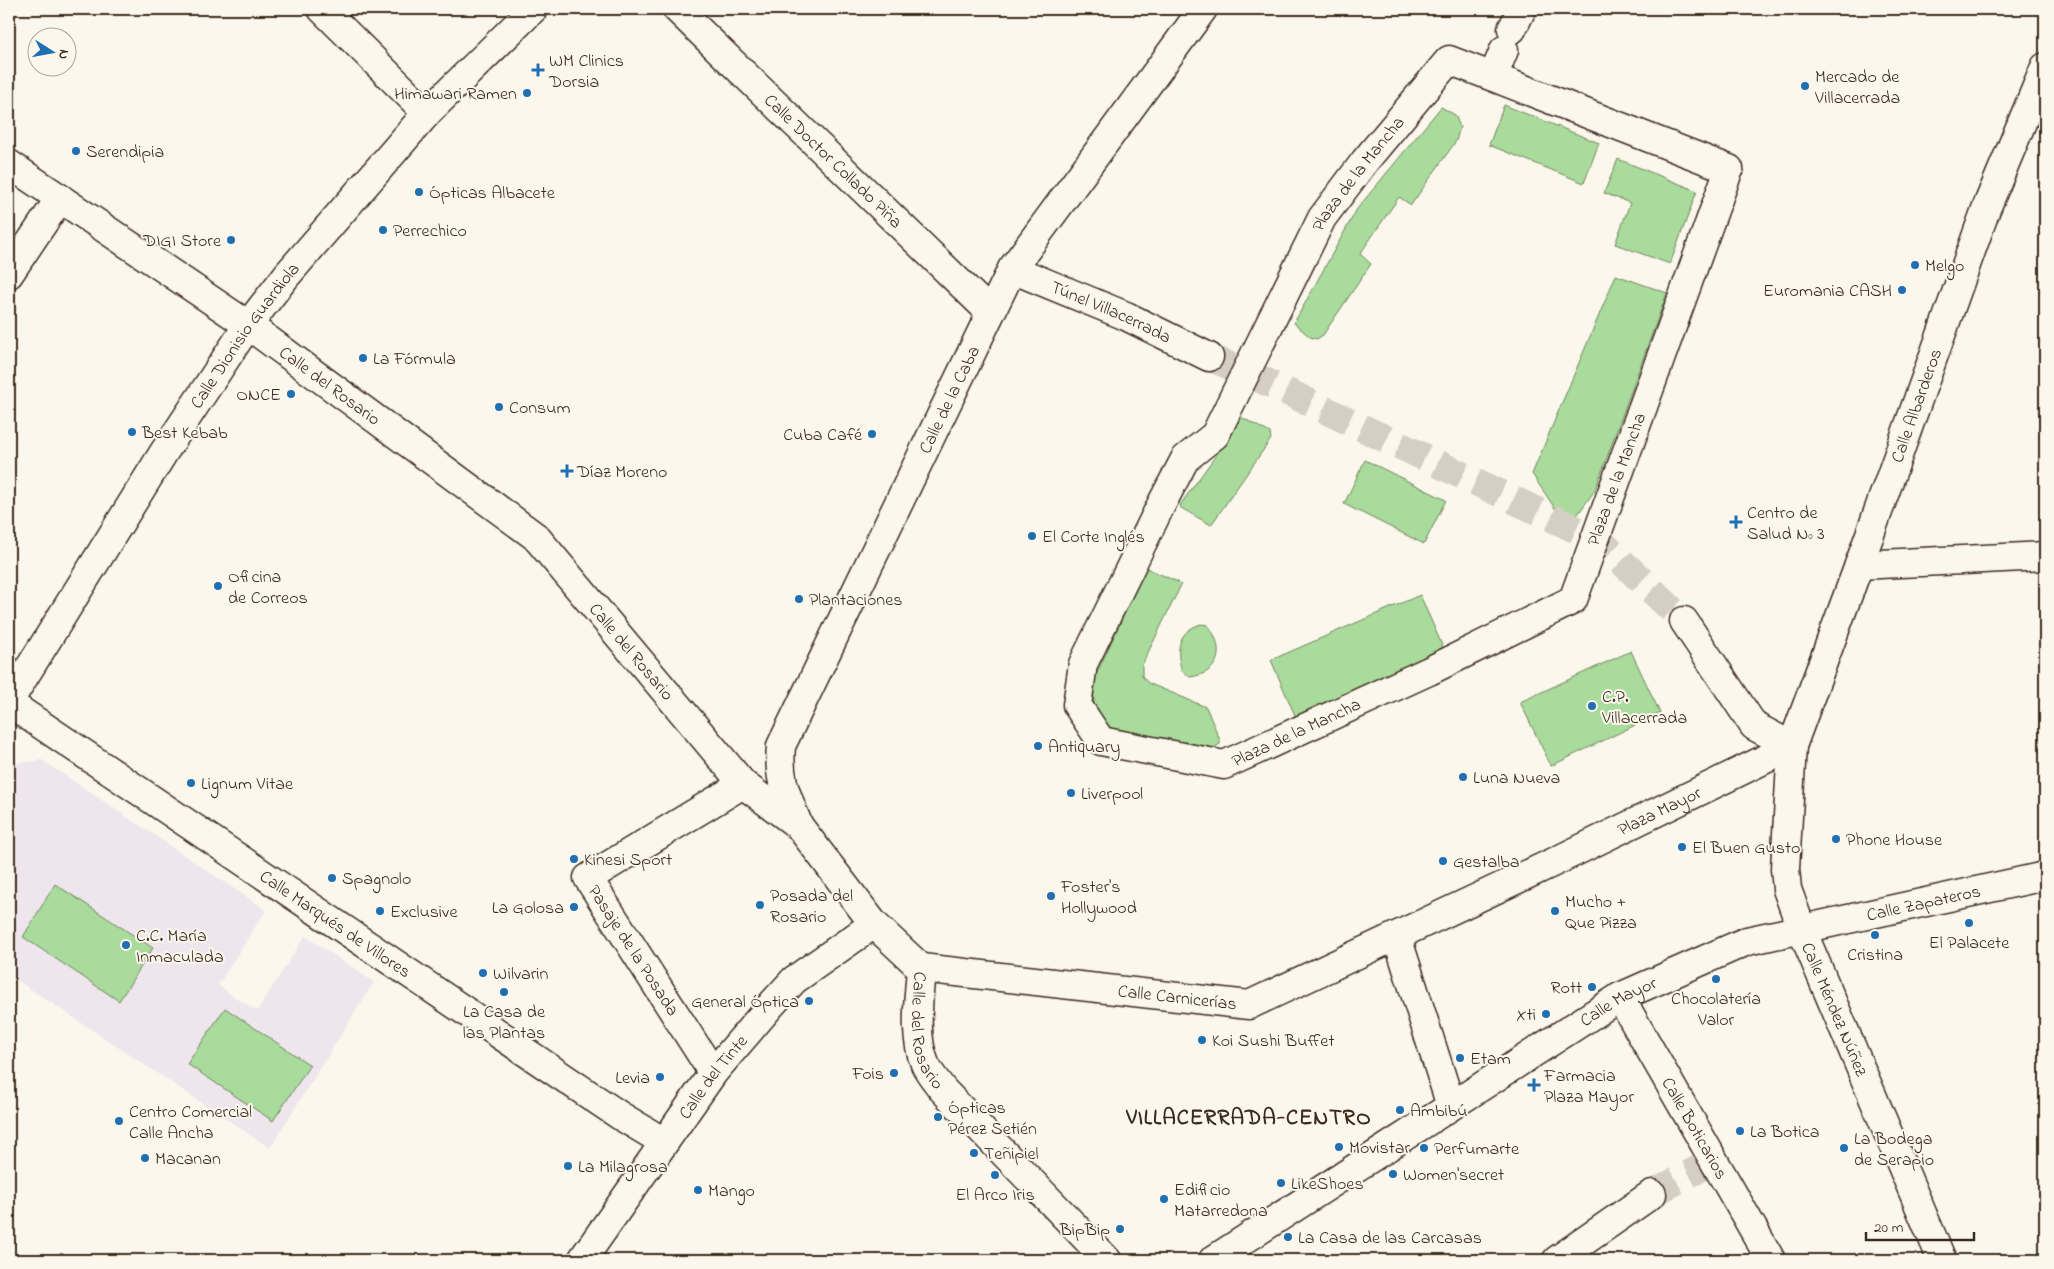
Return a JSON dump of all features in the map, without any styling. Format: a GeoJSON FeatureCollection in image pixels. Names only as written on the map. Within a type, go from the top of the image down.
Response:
{"type":"FeatureCollection","features":[{"type":"Feature","properties":{"kind":"street"},"geometry":{"type":"LineString","coordinates":[[322,9],[427,113]]}},
{"type":"Feature","properties":{"kind":"street","name":"Calle Dionisio Guardiola"},"geometry":{"type":"LineString","coordinates":[[9,702],[164,452],[248,325],[287,276],[427,113],[532,9]]}},
{"type":"Feature","properties":{"kind":"street","name":"Calle Doctor Collado Piña"},"geometry":{"type":"LineString","coordinates":[[677,9],[990,312]]}},
{"type":"Feature","properties":{"kind":"street","name":"Calle de la Caba"},"geometry":{"type":"LineString","coordinates":[[799,826],[784,789],[779,767],[781,746],[990,312],[1012,269],[1203,9]]}},
{"type":"Feature","properties":{"kind":"street"},"geometry":{"type":"LineString","coordinates":[[1493,77],[1513,29]]}},
{"type":"Feature","properties":{"kind":"street","name":"Plaza de la Mancha"},"geometry":{"type":"LineString","coordinates":[[1449,60],[1493,77],[1729,169],[1572,600],[1429,671],[1224,765],[1101,741],[1077,705],[1083,664],[1185,459],[1216,435],[1322,218],[1365,161],[1449,60]]}},
{"type":"Feature","properties":{"kind":"street","name":"Calle Albarderos"},"geometry":{"type":"LineString","coordinates":[[1792,746],[1986,209],[2045,67]]}},
{"type":"Feature","properties":{"kind":"street","name":"Calle del Rosario"},"geometry":{"type":"LineString","coordinates":[[9,164],[248,325],[536,537],[743,784],[799,826],[874,924],[921,968],[918,1014],[920,1050],[926,1066],[943,1090],[1107,1260]]}},
{"type":"Feature","properties":{"kind":"street"},"geometry":{"type":"LineString","coordinates":[[9,274],[60,198]]}},
{"type":"Feature","properties":{"kind":"street","name":"Túnel Villacerrada"},"geometry":{"type":"LineString","coordinates":[[1012,269],[1126,316],[1210,357]]}},
{"type":"Feature","properties":{"kind":"street"},"geometry":{"type":"LineString","coordinates":[[1859,564],[2045,556]]}},
{"type":"Feature","properties":{"kind":"street"},"geometry":{"type":"LineString","coordinates":[[1684,621],[1754,726],[1792,746]]}},
{"type":"Feature","properties":{"kind":"street","name":"Calle Marqués de Villores"},"geometry":{"type":"LineString","coordinates":[[9,702],[619,1115],[664,1142]]}},
{"type":"Feature","properties":{"kind":"street","name":"Plaza Mayor"},"geometry":{"type":"LineString","coordinates":[[1525,875],[1792,746]]}},
{"type":"Feature","properties":{"kind":"street","name":"Calle Méndez Núñez"},"geometry":{"type":"LineString","coordinates":[[1792,746],[1785,869],[1787,889],[1801,928],[1942,1260]]}},
{"type":"Feature","properties":{"kind":"street","name":"Pasaje de la Posada"},"geometry":{"type":"LineString","coordinates":[[713,1073],[588,878],[743,784]]}},
{"type":"Feature","properties":{"kind":"street","name":"Calle Carnicerías"},"geometry":{"type":"LineString","coordinates":[[921,968],[1249,1006],[1525,875]]}},
{"type":"Feature","properties":{"kind":"street","name":"Calle Zapateros"},"geometry":{"type":"LineString","coordinates":[[1801,928],[2045,876]]}},
{"type":"Feature","properties":{"kind":"street","name":"Calle del Tinte"},"geometry":{"type":"LineString","coordinates":[[582,1260],[713,1073],[794,980],[874,924]]}},
{"type":"Feature","properties":{"kind":"street","name":"Calle Mayor"},"geometry":{"type":"LineString","coordinates":[[1213,1260],[1620,996],[1747,941],[1801,928]]}},
{"type":"Feature","properties":{"kind":"street"},"geometry":{"type":"LineString","coordinates":[[1397,936],[1451,1106]]}},
{"type":"Feature","properties":{"kind":"street","name":"Calle Boticarios"},"geometry":{"type":"LineString","coordinates":[[1620,996],[1710,1163],[1771,1260]]}},
{"type":"Feature","properties":{"kind":"street"},"geometry":{"type":"LineString","coordinates":[[1557,1260],[1652,1194]]}},
{"type":"Feature","properties":{"kind":"shaded area","name":"C.C. María Inmaculada"},"geometry":{"type":"Polygon","coordinates":[[[42,760],[266,910],[218,985],[233,996],[257,1011],[305,936],[374,982],[270,1148],[9,975],[9,778],[17,763],[42,760]]]}},
{"type":"Feature","properties":{"kind":"green space"},"geometry":{"type":"Polygon","coordinates":[[[1504,105],[1599,143],[1584,183],[1489,145],[1504,105]]]}},
{"type":"Feature","properties":{"kind":"green space"},"geometry":{"type":"Polygon","coordinates":[[[1441,107],[1455,115],[1460,127],[1456,141],[1411,205],[1399,197],[1360,254],[1371,264],[1323,335],[1317,339],[1310,337],[1294,323],[1357,209],[1441,107]]]}},
{"type":"Feature","properties":{"kind":"green space"},"geometry":{"type":"Polygon","coordinates":[[[1618,159],[1697,191],[1670,264],[1615,244],[1630,203],[1604,193],[1618,159]]]}},
{"type":"Feature","properties":{"kind":"green space"},"geometry":{"type":"Polygon","coordinates":[[[1616,275],[1667,293],[1595,490],[1576,517],[1556,510],[1532,474],[1616,275]]]}},
{"type":"Feature","properties":{"kind":"green space"},"geometry":{"type":"Polygon","coordinates":[[[1241,417],[1270,433],[1271,439],[1211,525],[1181,508],[1180,505],[1232,433],[1241,417]]]}},
{"type":"Feature","properties":{"kind":"green space"},"geometry":{"type":"Polygon","coordinates":[[[1365,460],[1446,500],[1424,544],[1344,504],[1365,460]]]}},
{"type":"Feature","properties":{"kind":"green space"},"geometry":{"type":"Polygon","coordinates":[[[1146,568],[1181,585],[1142,665],[1142,676],[1148,683],[1206,707],[1220,740],[1220,744],[1211,750],[1120,734],[1105,724],[1094,707],[1093,681],[1146,568]]]}},
{"type":"Feature","properties":{"kind":"green space"},"geometry":{"type":"Polygon","coordinates":[[[1420,595],[1445,652],[1297,720],[1271,660],[1420,595]]]}},
{"type":"Feature","properties":{"kind":"green space"},"geometry":{"type":"Polygon","coordinates":[[[1201,624],[1208,625],[1217,642],[1217,658],[1209,670],[1201,675],[1190,677],[1182,671],[1179,656],[1180,642],[1187,631],[1201,624]]]}},
{"type":"Feature","properties":{"kind":"green space"},"geometry":{"type":"Polygon","coordinates":[[[1631,651],[1660,713],[1551,766],[1520,702],[1631,651]]]}},
{"type":"Feature","properties":{"kind":"green space"},"geometry":{"type":"Polygon","coordinates":[[[55,884],[153,948],[119,1001],[23,937],[55,884]]]}},
{"type":"Feature","properties":{"kind":"green space"},"geometry":{"type":"Polygon","coordinates":[[[225,1008],[310,1065],[273,1121],[187,1064],[225,1008]]]}},
{"type":"Feature","properties":{"kind":"tunnel"},"geometry":{"type":"LineString","coordinates":[[1209,357],[1256,377],[1600,541],[1684,621]]}},
{"type":"Feature","properties":{"kind":"tunnel"},"geometry":{"type":"LineString","coordinates":[[1652,1194],[1706,1165]]}},
{"type":"Feature","properties":{"kind":"place","name":"WM Clinics Dorsia"},"geometry":{"type":"Point","coordinates":[538,70]}},
{"type":"Feature","properties":{"kind":"place","name":"Mercado de Villacerrada"},"geometry":{"type":"Point","coordinates":[1805,86]}},
{"type":"Feature","properties":{"kind":"place","name":"Himawari Ramen"},"geometry":{"type":"Point","coordinates":[527,93]}},
{"type":"Feature","properties":{"kind":"place","name":"Serendipia"},"geometry":{"type":"Point","coordinates":[76,151]}},
{"type":"Feature","properties":{"kind":"place","name":"Ópticas Albacete"},"geometry":{"type":"Point","coordinates":[419,192]}},
{"type":"Feature","properties":{"kind":"place","name":"Perrechico"},"geometry":{"type":"Point","coordinates":[383,230]}},
{"type":"Feature","properties":{"kind":"place","name":"DIGI Store"},"geometry":{"type":"Point","coordinates":[231,240]}},
{"type":"Feature","properties":{"kind":"place","name":"Melgo"},"geometry":{"type":"Point","coordinates":[1915,265]}},
{"type":"Feature","properties":{"kind":"place","name":"Euromania CASH"},"geometry":{"type":"Point","coordinates":[1902,290]}},
{"type":"Feature","properties":{"kind":"place","name":"La Fórmula"},"geometry":{"type":"Point","coordinates":[363,358]}},
{"type":"Feature","properties":{"kind":"place","name":"ONCE"},"geometry":{"type":"Point","coordinates":[291,394]}},
{"type":"Feature","properties":{"kind":"place","name":"Consum"},"geometry":{"type":"Point","coordinates":[499,407]}},
{"type":"Feature","properties":{"kind":"place","name":"Best Kebab"},"geometry":{"type":"Point","coordinates":[132,432]}},
{"type":"Feature","properties":{"kind":"place","name":"Cuba Café"},"geometry":{"type":"Point","coordinates":[872,434]}},
{"type":"Feature","properties":{"kind":"place","name":"Díaz Moreno"},"geometry":{"type":"Point","coordinates":[567,471]}},
{"type":"Feature","properties":{"kind":"place","name":"Centro de Salud Nº 3"},"geometry":{"type":"Point","coordinates":[1736,522]}},
{"type":"Feature","properties":{"kind":"place","name":"El Corte Inglés"},"geometry":{"type":"Point","coordinates":[1032,536]}},
{"type":"Feature","properties":{"kind":"place","name":"Oficina de Correos"},"geometry":{"type":"Point","coordinates":[218,586]}},
{"type":"Feature","properties":{"kind":"place","name":"Plantaciones"},"geometry":{"type":"Point","coordinates":[799,599]}},
{"type":"Feature","properties":{"kind":"place","name":"C.P. Villacerrada"},"geometry":{"type":"Point","coordinates":[1592,706]}},
{"type":"Feature","properties":{"kind":"place","name":"Antiquary"},"geometry":{"type":"Point","coordinates":[1038,746]}},
{"type":"Feature","properties":{"kind":"place","name":"Luna Nueva"},"geometry":{"type":"Point","coordinates":[1463,777]}},
{"type":"Feature","properties":{"kind":"place","name":"Lignum Vitae"},"geometry":{"type":"Point","coordinates":[191,783]}},
{"type":"Feature","properties":{"kind":"place","name":"Liverpool"},"geometry":{"type":"Point","coordinates":[1071,793]}},
{"type":"Feature","properties":{"kind":"place","name":"Phone House"},"geometry":{"type":"Point","coordinates":[1836,839]}},
{"type":"Feature","properties":{"kind":"place","name":"El Buen Gusto"},"geometry":{"type":"Point","coordinates":[1682,847]}},
{"type":"Feature","properties":{"kind":"place","name":"Kinesi Sport"},"geometry":{"type":"Point","coordinates":[574,859]}},
{"type":"Feature","properties":{"kind":"place","name":"Gestalba"},"geometry":{"type":"Point","coordinates":[1443,861]}},
{"type":"Feature","properties":{"kind":"place","name":"Spagnolo"},"geometry":{"type":"Point","coordinates":[332,878]}},
{"type":"Feature","properties":{"kind":"place","name":"Foster's Hollywood"},"geometry":{"type":"Point","coordinates":[1051,896]}},
{"type":"Feature","properties":{"kind":"place","name":"Posada del Rosario"},"geometry":{"type":"Point","coordinates":[760,905]}},
{"type":"Feature","properties":{"kind":"place","name":"La Golosa"},"geometry":{"type":"Point","coordinates":[574,907]}},
{"type":"Feature","properties":{"kind":"place","name":"Exclusive"},"geometry":{"type":"Point","coordinates":[380,911]}},
{"type":"Feature","properties":{"kind":"place","name":"Mucho + Que Pizza"},"geometry":{"type":"Point","coordinates":[1555,911]}},
{"type":"Feature","properties":{"kind":"place","name":"El Palacete"},"geometry":{"type":"Point","coordinates":[1969,923]}},
{"type":"Feature","properties":{"kind":"place","name":"Cristina"},"geometry":{"type":"Point","coordinates":[1875,935]}},
{"type":"Feature","properties":{"kind":"place","name":"C.C. María Inmaculada"},"geometry":{"type":"Point","coordinates":[126,945]}},
{"type":"Feature","properties":{"kind":"place","name":"Wilvarin"},"geometry":{"type":"Point","coordinates":[483,973]}},
{"type":"Feature","properties":{"kind":"place","name":"Chocolatería Valor"},"geometry":{"type":"Point","coordinates":[1716,979]}},
{"type":"Feature","properties":{"kind":"place","name":"Rott"},"geometry":{"type":"Point","coordinates":[1592,987]}},
{"type":"Feature","properties":{"kind":"place","name":"La Casa de las Plantas"},"geometry":{"type":"Point","coordinates":[504,992]}},
{"type":"Feature","properties":{"kind":"place","name":"General Óptica"},"geometry":{"type":"Point","coordinates":[809,1001]}},
{"type":"Feature","properties":{"kind":"place","name":"Xti"},"geometry":{"type":"Point","coordinates":[1546,1014]}},
{"type":"Feature","properties":{"kind":"place","name":"Koi Sushi Buffet"},"geometry":{"type":"Point","coordinates":[1202,1040]}},
{"type":"Feature","properties":{"kind":"place","name":"Etam"},"geometry":{"type":"Point","coordinates":[1460,1058]}},
{"type":"Feature","properties":{"kind":"place","name":"Fois"},"geometry":{"type":"Point","coordinates":[894,1073]}},
{"type":"Feature","properties":{"kind":"place","name":"Levia"},"geometry":{"type":"Point","coordinates":[660,1077]}},
{"type":"Feature","properties":{"kind":"place","name":"Farmacia Plaza Mayor"},"geometry":{"type":"Point","coordinates":[1534,1085]}},
{"type":"Feature","properties":{"kind":"place","name":"Ambibú"},"geometry":{"type":"Point","coordinates":[1400,1110]}},
{"type":"Feature","properties":{"kind":"place","name":"Ópticas Pérez Setién"},"geometry":{"type":"Point","coordinates":[938,1117]}},
{"type":"Feature","properties":{"kind":"place","name":"Centro Comercial Calle Ancha"},"geometry":{"type":"Point","coordinates":[119,1121]}},
{"type":"Feature","properties":{"kind":"place","name":"La Botica"},"geometry":{"type":"Point","coordinates":[1740,1131]}},
{"type":"Feature","properties":{"kind":"place","name":"Movistar"},"geometry":{"type":"Point","coordinates":[1339,1147]}},
{"type":"Feature","properties":{"kind":"place","name":"Perfumarte"},"geometry":{"type":"Point","coordinates":[1424,1148]}},
{"type":"Feature","properties":{"kind":"place","name":"La Bodega de Serapio"},"geometry":{"type":"Point","coordinates":[1844,1148]}},
{"type":"Feature","properties":{"kind":"place","name":"Teñipiel"},"geometry":{"type":"Point","coordinates":[974,1153]}},
{"type":"Feature","properties":{"kind":"place","name":"Macanan"},"geometry":{"type":"Point","coordinates":[145,1158]}},
{"type":"Feature","properties":{"kind":"place","name":"La Milagrosa"},"geometry":{"type":"Point","coordinates":[568,1166]}},
{"type":"Feature","properties":{"kind":"place","name":"Women'secret"},"geometry":{"type":"Point","coordinates":[1393,1174]}},
{"type":"Feature","properties":{"kind":"place","name":"El Arco Iris"},"geometry":{"type":"Point","coordinates":[995,1175]}},
{"type":"Feature","properties":{"kind":"place","name":"LikeShoes"},"geometry":{"type":"Point","coordinates":[1281,1183]}},
{"type":"Feature","properties":{"kind":"place","name":"Mango"},"geometry":{"type":"Point","coordinates":[698,1190]}},
{"type":"Feature","properties":{"kind":"place","name":"Edificio Matarredona"},"geometry":{"type":"Point","coordinates":[1164,1199]}},
{"type":"Feature","properties":{"kind":"place","name":"BipBip"},"geometry":{"type":"Point","coordinates":[1120,1229]}},
{"type":"Feature","properties":{"kind":"place","name":"La Casa de las Carcasas"},"geometry":{"type":"Point","coordinates":[1288,1237]}},
{"type":"Feature","properties":{"kind":"district","name":"VILLACERRADA-CENTRO"},"geometry":{"type":"Point","coordinates":[1249,1116]}}]}
